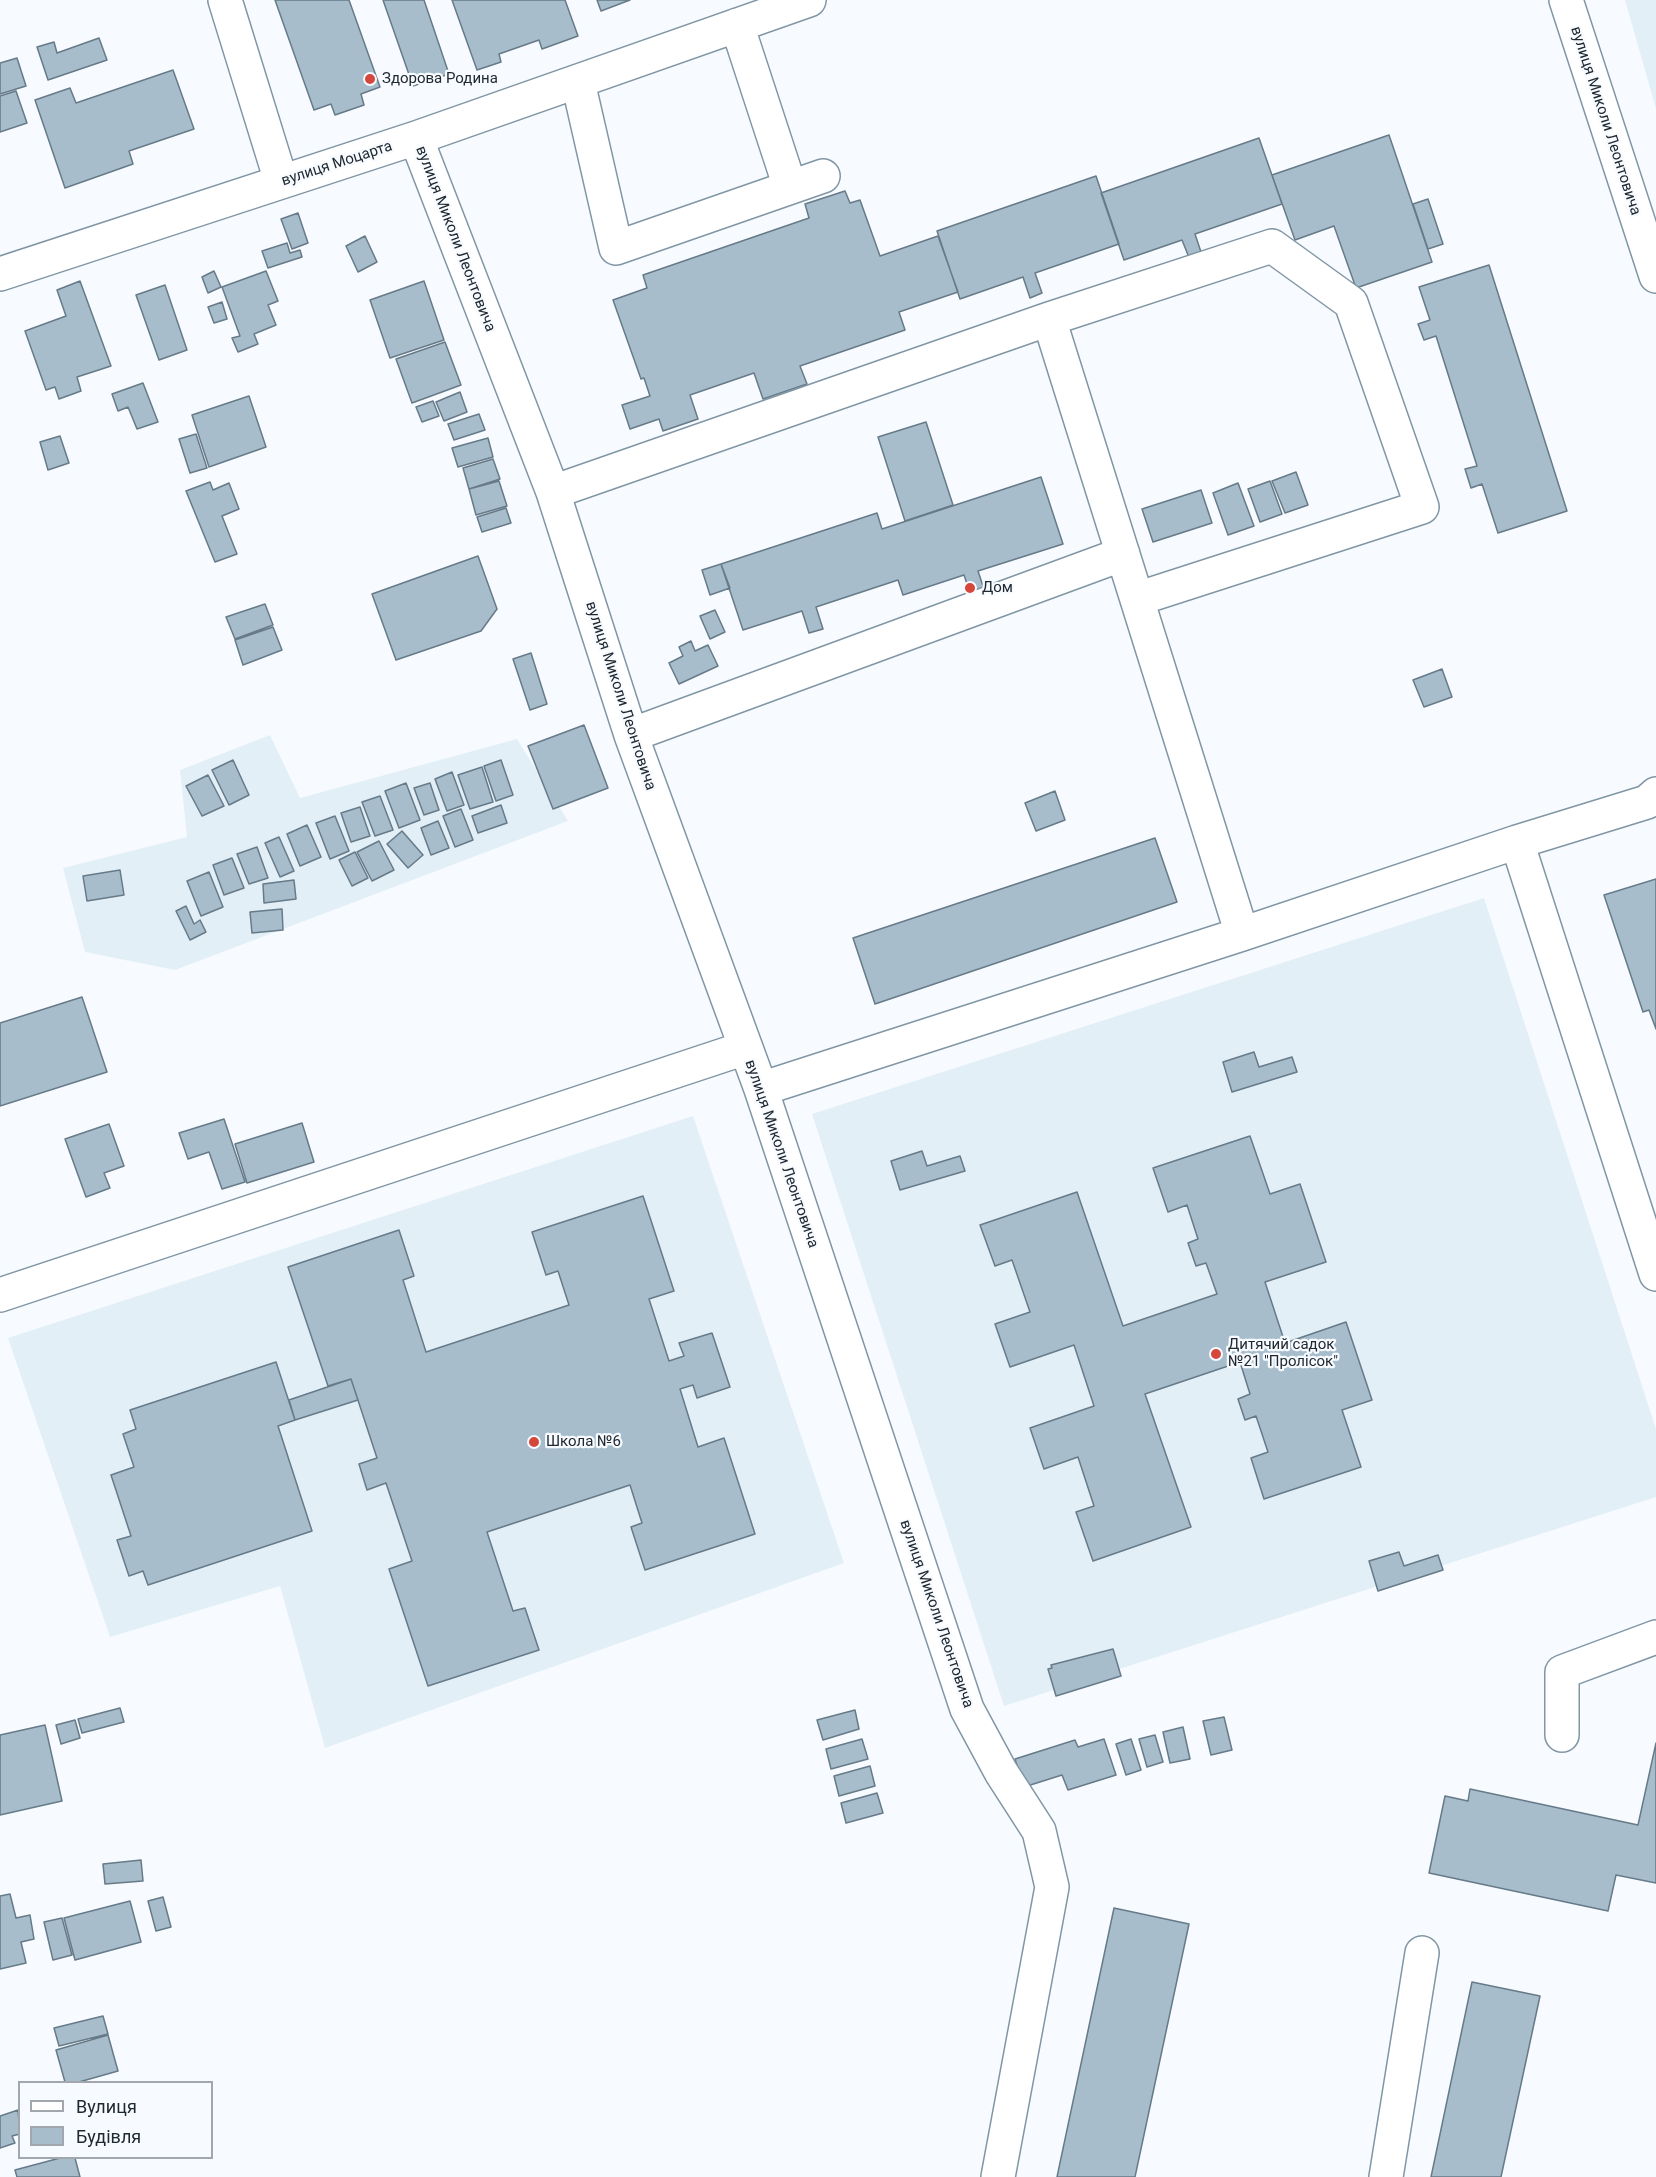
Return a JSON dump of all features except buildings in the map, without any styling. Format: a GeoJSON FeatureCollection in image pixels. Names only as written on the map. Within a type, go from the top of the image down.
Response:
{"type":"FeatureCollection","features":[{"type":"Feature","properties":{"kind":"street"},"geometry":{"type":"LineString","coordinates":[[225,0],[282,182]]}},
{"type":"Feature","properties":{"kind":"street","name":"вулиця Моцарта"},"geometry":{"type":"LineString","coordinates":[[0,274],[416,138],[809,0]]}},
{"type":"Feature","properties":{"kind":"street","name":"вулиця Миколи Леонтовича"},"geometry":{"type":"LineString","coordinates":[[1566,0],[1656,276]]}},
{"type":"Feature","properties":{"kind":"street"},"geometry":{"type":"LineString","coordinates":[[737,25],[790,187]]}},
{"type":"Feature","properties":{"kind":"street"},"geometry":{"type":"LineString","coordinates":[[578,82],[616,248],[823,176]]}},
{"type":"Feature","properties":{"kind":"street","name":"вулиця Миколи Леонтовича"},"geometry":{"type":"LineString","coordinates":[[416,138],[553,492],[631,735],[761,1089],[967,1709],[1001,1772],[1039,1831],[1052,1887],[999,2177]]}},
{"type":"Feature","properties":{"kind":"street"},"geometry":{"type":"LineString","coordinates":[[553,492],[1049,319],[1272,246],[1351,303],[1422,507],[1137,599]]}},
{"type":"Feature","properties":{"kind":"street"},"geometry":{"type":"LineString","coordinates":[[1049,319],[1242,934]]}},
{"type":"Feature","properties":{"kind":"street"},"geometry":{"type":"LineString","coordinates":[[631,735],[1123,554]]}},
{"type":"Feature","properties":{"kind":"street"},"geometry":{"type":"LineString","coordinates":[[761,1089],[1242,934],[1517,842],[1653,801]]}},
{"type":"Feature","properties":{"kind":"street"},"geometry":{"type":"LineString","coordinates":[[1517,842],[1656,1274]]}},
{"type":"Feature","properties":{"kind":"street"},"geometry":{"type":"LineString","coordinates":[[0,1295],[745,1048]]}},
{"type":"Feature","properties":{"kind":"street"},"geometry":{"type":"LineString","coordinates":[[1562,1735],[1562,1672],[1656,1637]]}},
{"type":"Feature","properties":{"kind":"street"},"geometry":{"type":"LineString","coordinates":[[1386,2177],[1422,1953]]}},
{"type":"Feature","properties":{"kind":"shaded area"},"geometry":{"type":"Polygon","coordinates":[[[1625,0],[1656,0],[1656,109],[1625,0]]]}},
{"type":"Feature","properties":{"kind":"shaded area"},"geometry":{"type":"Polygon","coordinates":[[[270,735],[300,798],[517,739],[568,821],[175,970],[85,952],[63,868],[187,837],[180,770],[270,735]]]}},
{"type":"Feature","properties":{"kind":"shaded area"},"geometry":{"type":"Polygon","coordinates":[[[1484,898],[1656,1429],[1656,1497],[1004,1706],[812,1114],[1484,898]]]}},
{"type":"Feature","properties":{"kind":"shaded area"},"geometry":{"type":"Polygon","coordinates":[[[693,1116],[844,1563],[325,1748],[280,1586],[110,1637],[8,1338],[693,1116]]]}},
{"type":"Feature","properties":{"kind":"place","name":"Здорова Родина"},"geometry":{"type":"Point","coordinates":[370,79]}},
{"type":"Feature","properties":{"kind":"place","name":"Дом"},"geometry":{"type":"Point","coordinates":[970,588]}},
{"type":"Feature","properties":{"kind":"place","name":"Дитячий садок №21 \"Пролісок\""},"geometry":{"type":"Point","coordinates":[1216,1354]}},
{"type":"Feature","properties":{"kind":"place","name":"Школа №6"},"geometry":{"type":"Point","coordinates":[534,1442]}}]}
